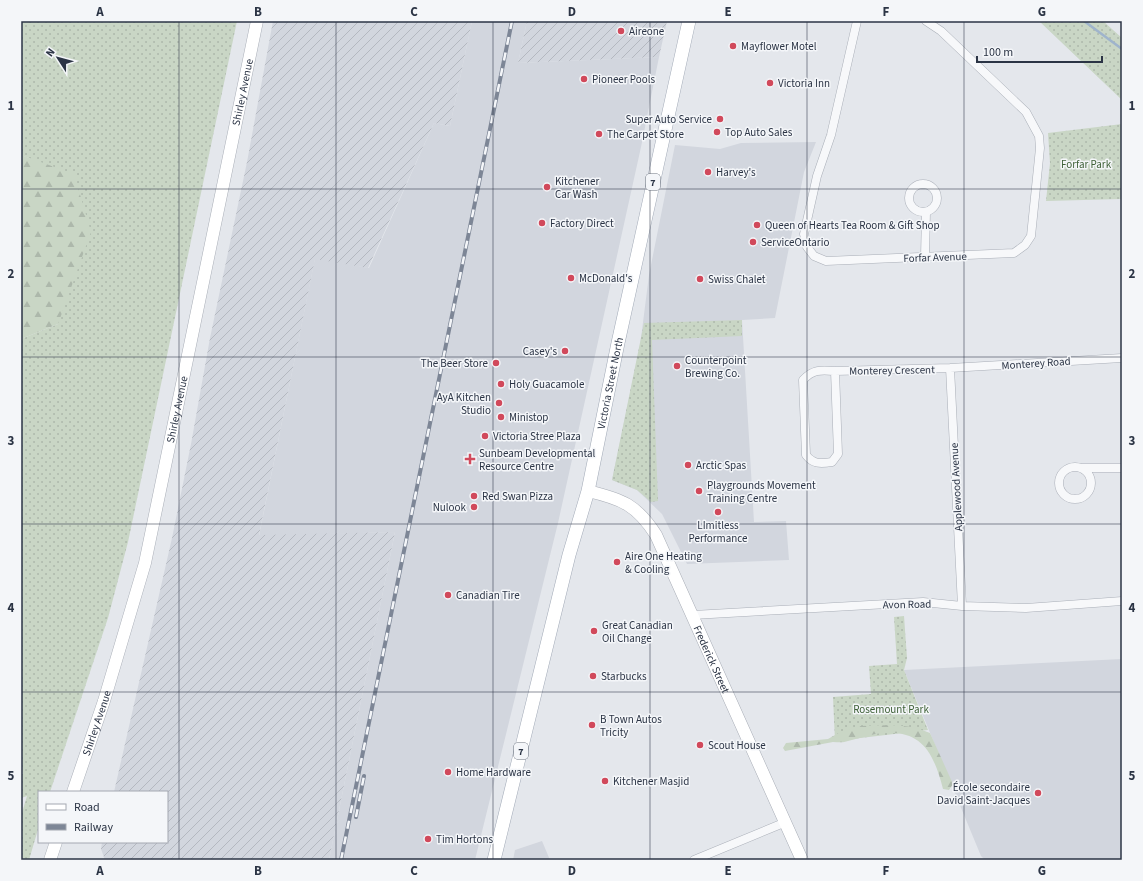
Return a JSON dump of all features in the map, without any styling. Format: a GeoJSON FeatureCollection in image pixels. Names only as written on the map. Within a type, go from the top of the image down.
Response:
{"type":"FeatureCollection","features":[{"type":"Feature","properties":{"kind":"main road","name":"Shirley Avenue"},"geometry":{"type":"LineString","coordinates":[[73,791],[104,700],[145,563],[257,21]]}},
{"type":"Feature","properties":{"kind":"main road","name":"Victoria Street North"},"geometry":{"type":"LineString","coordinates":[[494,860],[569,555],[588,491],[620,332],[688,21]]}},
{"type":"Feature","properties":{"kind":"main road","name":"Frederick Street"},"geometry":{"type":"LineString","coordinates":[[588,491],[623,502],[637,510],[646,519],[656,535],[802,860]]}},
{"type":"Feature","properties":{"kind":"main road"},"geometry":{"type":"LineString","coordinates":[[50,860],[56,843]]}},
{"type":"Feature","properties":{"kind":"street","name":"Forfar Avenue"},"geometry":{"type":"LineString","coordinates":[[857,21],[831,135],[817,176],[805,227],[804,234],[807,246],[814,256],[826,261],[1014,253],[1025,245],[1031,236],[1040,148],[1039,136],[1026,112],[941,31],[926,21]]}},
{"type":"Feature","properties":{"kind":"street"},"geometry":{"type":"LineString","coordinates":[[925,257],[926,212]]}},
{"type":"Feature","properties":{"kind":"street","name":"Monterey Road"},"geometry":{"type":"LineString","coordinates":[[950,368],[1122,358]]}},
{"type":"Feature","properties":{"kind":"street","name":"Monterey Crescent"},"geometry":{"type":"LineString","coordinates":[[835,371],[838,454],[832,462],[820,464],[811,462],[806,455],[803,380],[809,373],[819,370],[835,371],[950,368]]}},
{"type":"Feature","properties":{"kind":"street","name":"Applewood Avenue"},"geometry":{"type":"LineString","coordinates":[[950,368],[962,606]]}},
{"type":"Feature","properties":{"kind":"street"},"geometry":{"type":"LineString","coordinates":[[1082,468],[1090,478],[1090,489],[1081,498],[1068,498],[1059,487],[1058,480],[1062,472],[1069,467],[1122,468]]}},
{"type":"Feature","properties":{"kind":"street","name":"Avon Road"},"geometry":{"type":"LineString","coordinates":[[693,615],[923,602],[962,606],[1026,608],[1122,601]]}},
{"type":"Feature","properties":{"kind":"street"},"geometry":{"type":"LineString","coordinates":[[694,860],[786,822]]}},
{"type":"Feature","properties":{"kind":"shaded area"},"geometry":{"type":"Polygon","coordinates":[[[273,21],[472,21],[450,126],[434,123],[368,268],[315,259],[259,535],[395,532],[329,860],[105,860],[101,849],[102,843],[168,843],[168,791],[114,791],[172,538],[210,338],[247,162],[273,21]]]}},
{"type":"Feature","properties":{"kind":"shaded area"},"geometry":{"type":"Polygon","coordinates":[[[472,21],[527,21],[518,63],[659,57],[641,147],[558,523],[475,860],[329,860],[395,532],[259,536],[315,258],[369,268],[434,123],[450,126],[472,21]]]}},
{"type":"Feature","properties":{"kind":"shaded area"},"geometry":{"type":"Polygon","coordinates":[[[527,21],[667,21],[659,57],[518,63],[527,21]]]}},
{"type":"Feature","properties":{"kind":"shaded area"},"geometry":{"type":"Polygon","coordinates":[[[816,142],[804,172],[775,318],[742,320],[754,522],[786,521],[789,560],[687,564],[662,514],[637,490],[612,480],[640,346],[649,275],[675,145],[720,149],[741,143],[816,142]]]}},
{"type":"Feature","properties":{"kind":"shaded area","name":"École secondaire David Saint-Jacques"},"geometry":{"type":"Polygon","coordinates":[[[1122,659],[1122,860],[985,860],[981,856],[904,670],[1122,659]]]}},
{"type":"Feature","properties":{"kind":"shaded area"},"geometry":{"type":"Polygon","coordinates":[[[542,841],[550,860],[513,860],[515,850],[542,841]]]}},
{"type":"Feature","properties":{"kind":"green space"},"geometry":{"type":"Polygon","coordinates":[[[21,21],[237,21],[128,542],[108,618],[50,791],[38,791],[38,829],[29,860],[21,860],[21,816],[27,796],[21,798],[21,774],[23,774],[21,761],[21,339],[58,324],[31,159],[21,155],[21,21]]]}},
{"type":"Feature","properties":{"kind":"green space"},"geometry":{"type":"Polygon","coordinates":[[[1039,21],[1103,21],[1122,38],[1122,100],[1039,21]]]}},
{"type":"Feature","properties":{"kind":"green space","name":"Forfar Park"},"geometry":{"type":"Polygon","coordinates":[[[1122,124],[1122,199],[1046,201],[1050,163],[1048,133],[1122,124]]]}},
{"type":"Feature","properties":{"kind":"green space"},"geometry":{"type":"Polygon","coordinates":[[[21,155],[74,174],[91,232],[58,324],[21,339],[21,155]]]}},
{"type":"Feature","properties":{"kind":"green space"},"geometry":{"type":"Polygon","coordinates":[[[742,320],[742,336],[652,340],[658,501],[651,502],[637,490],[612,480],[644,323],[742,320]]]}},
{"type":"Feature","properties":{"kind":"green space","name":"Rosemount Park"},"geometry":{"type":"Polygon","coordinates":[[[904,616],[907,658],[904,670],[928,730],[835,741],[833,697],[871,694],[869,666],[897,664],[894,617],[904,616]]]}},
{"type":"Feature","properties":{"kind":"green space"},"geometry":{"type":"Polygon","coordinates":[[[861,726],[905,726],[930,733],[953,784],[949,790],[943,789],[934,763],[922,744],[914,738],[903,734],[875,734],[844,742],[833,742],[785,751],[783,748],[786,743],[828,739],[842,731],[861,726]]]}},
{"type":"Feature","properties":{"kind":"waterway"},"geometry":{"type":"LineString","coordinates":[[1084,21],[1122,49]]}},
{"type":"Feature","properties":{"kind":"railway"},"geometry":{"type":"LineString","coordinates":[[341,860],[512,21]]}},
{"type":"Feature","properties":{"kind":"railway"},"geometry":{"type":"LineString","coordinates":[[356,817],[364,776]]}},
{"type":"Feature","properties":{"kind":"place","name":"Aireone"},"geometry":{"type":"Point","coordinates":[621,31]}},
{"type":"Feature","properties":{"kind":"place","name":"Mayflower Motel"},"geometry":{"type":"Point","coordinates":[733,46]}},
{"type":"Feature","properties":{"kind":"place","name":"Pioneer Pools"},"geometry":{"type":"Point","coordinates":[584,79]}},
{"type":"Feature","properties":{"kind":"place","name":"Victoria Inn"},"geometry":{"type":"Point","coordinates":[770,83]}},
{"type":"Feature","properties":{"kind":"place","name":"Super Auto Service"},"geometry":{"type":"Point","coordinates":[720,119]}},
{"type":"Feature","properties":{"kind":"place","name":"Top Auto Sales"},"geometry":{"type":"Point","coordinates":[717,132]}},
{"type":"Feature","properties":{"kind":"place","name":"The Carpet Store"},"geometry":{"type":"Point","coordinates":[599,134]}},
{"type":"Feature","properties":{"kind":"place","name":"Harvey's"},"geometry":{"type":"Point","coordinates":[708,172]}},
{"type":"Feature","properties":{"kind":"place","name":"Kitchener Car Wash"},"geometry":{"type":"Point","coordinates":[547,187]}},
{"type":"Feature","properties":{"kind":"place","name":"Factory Direct"},"geometry":{"type":"Point","coordinates":[542,223]}},
{"type":"Feature","properties":{"kind":"place","name":"Queen of Hearts Tea Room & Gift Shop"},"geometry":{"type":"Point","coordinates":[757,225]}},
{"type":"Feature","properties":{"kind":"place","name":"ServiceOntario"},"geometry":{"type":"Point","coordinates":[753,242]}},
{"type":"Feature","properties":{"kind":"place","name":"McDonald's"},"geometry":{"type":"Point","coordinates":[571,278]}},
{"type":"Feature","properties":{"kind":"place","name":"Swiss Chalet"},"geometry":{"type":"Point","coordinates":[700,279]}},
{"type":"Feature","properties":{"kind":"place","name":"Casey's"},"geometry":{"type":"Point","coordinates":[565,351]}},
{"type":"Feature","properties":{"kind":"place","name":"The Beer Store"},"geometry":{"type":"Point","coordinates":[496,363]}},
{"type":"Feature","properties":{"kind":"place","name":"Counterpoint Brewing Co."},"geometry":{"type":"Point","coordinates":[677,366]}},
{"type":"Feature","properties":{"kind":"place","name":"Holy Guacamole"},"geometry":{"type":"Point","coordinates":[501,384]}},
{"type":"Feature","properties":{"kind":"place","name":"AyA Kitchen Studio"},"geometry":{"type":"Point","coordinates":[499,403]}},
{"type":"Feature","properties":{"kind":"place","name":"Ministop"},"geometry":{"type":"Point","coordinates":[501,417]}},
{"type":"Feature","properties":{"kind":"place","name":"Victoria Stree Plaza"},"geometry":{"type":"Point","coordinates":[485,436]}},
{"type":"Feature","properties":{"kind":"place","name":"Sunbeam Developmental Resource Centre"},"geometry":{"type":"Point","coordinates":[470,459]}},
{"type":"Feature","properties":{"kind":"place","name":"Arctic Spas"},"geometry":{"type":"Point","coordinates":[688,465]}},
{"type":"Feature","properties":{"kind":"place","name":"Playgrounds Movement Training Centre"},"geometry":{"type":"Point","coordinates":[699,491]}},
{"type":"Feature","properties":{"kind":"place","name":"Red Swan Pizza"},"geometry":{"type":"Point","coordinates":[474,496]}},
{"type":"Feature","properties":{"kind":"place","name":"Nulook"},"geometry":{"type":"Point","coordinates":[474,507]}},
{"type":"Feature","properties":{"kind":"place","name":"LImitless Performance"},"geometry":{"type":"Point","coordinates":[718,512]}},
{"type":"Feature","properties":{"kind":"place","name":"Aire One Heating & Cooling"},"geometry":{"type":"Point","coordinates":[617,562]}},
{"type":"Feature","properties":{"kind":"place","name":"Canadian Tire"},"geometry":{"type":"Point","coordinates":[448,595]}},
{"type":"Feature","properties":{"kind":"place","name":"Great Canadian Oil Change"},"geometry":{"type":"Point","coordinates":[594,631]}},
{"type":"Feature","properties":{"kind":"place","name":"Starbucks"},"geometry":{"type":"Point","coordinates":[593,676]}},
{"type":"Feature","properties":{"kind":"place","name":"B Town Autos Tricity"},"geometry":{"type":"Point","coordinates":[592,725]}},
{"type":"Feature","properties":{"kind":"place","name":"Scout House"},"geometry":{"type":"Point","coordinates":[700,745]}},
{"type":"Feature","properties":{"kind":"place","name":"Home Hardware"},"geometry":{"type":"Point","coordinates":[448,772]}},
{"type":"Feature","properties":{"kind":"place","name":"Kitchener Masjid"},"geometry":{"type":"Point","coordinates":[605,781]}},
{"type":"Feature","properties":{"kind":"place","name":"École secondaire David Saint-Jacques"},"geometry":{"type":"Point","coordinates":[1038,793]}},
{"type":"Feature","properties":{"kind":"place","name":"Tim Hortons"},"geometry":{"type":"Point","coordinates":[428,839]}}]}
